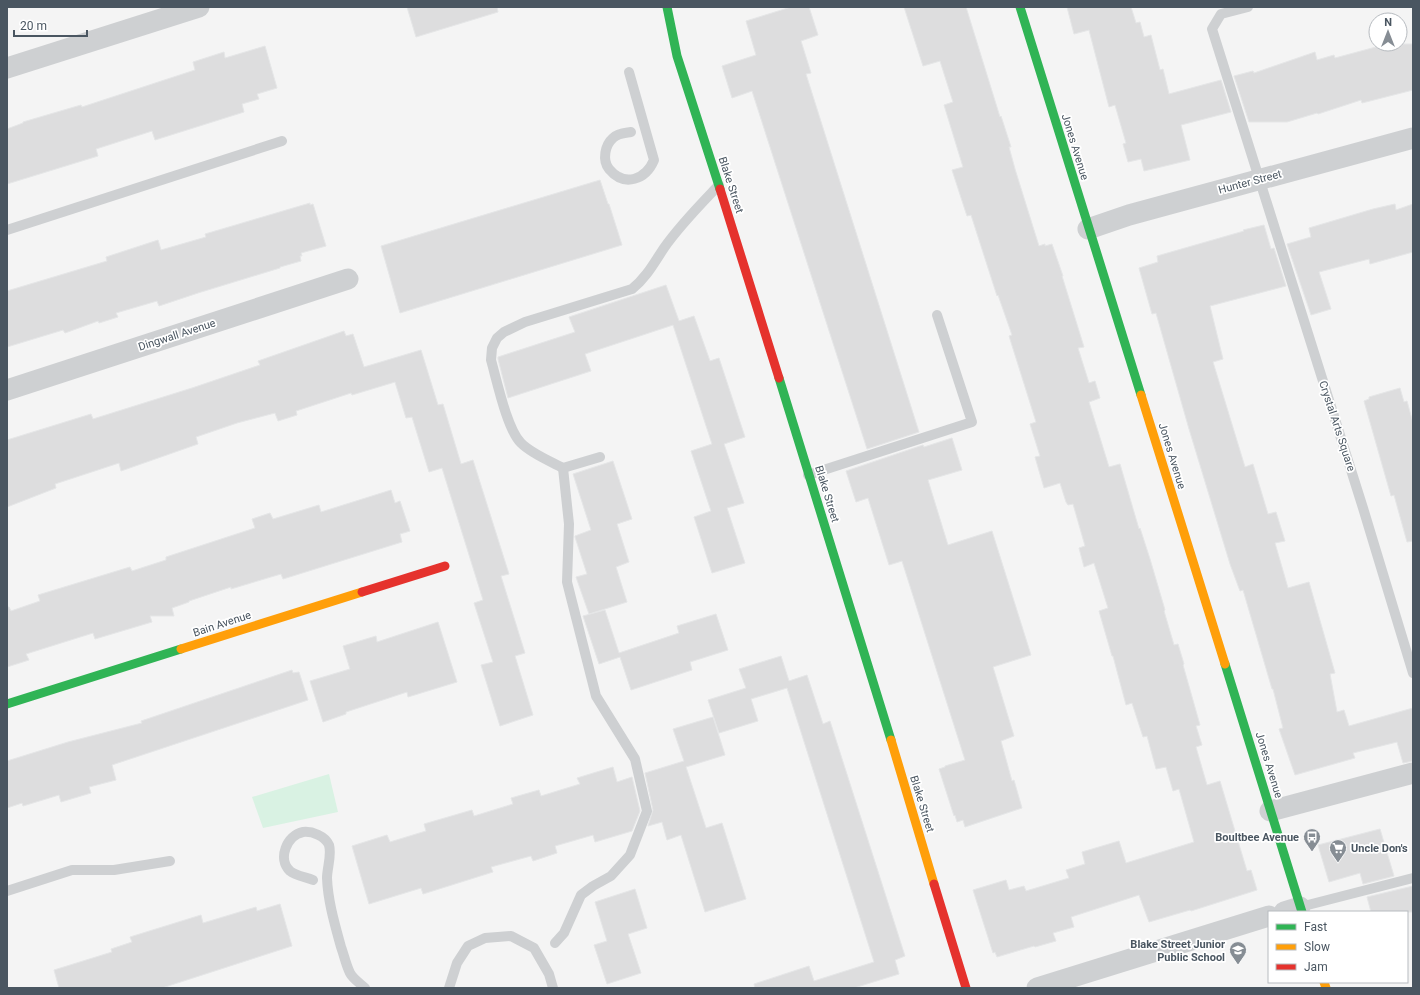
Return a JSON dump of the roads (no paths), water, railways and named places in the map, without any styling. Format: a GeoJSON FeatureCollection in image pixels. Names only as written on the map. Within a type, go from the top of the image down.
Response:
{"type":"FeatureCollection","features":[{"type":"Feature","properties":{"kind":"street"},"geometry":{"type":"LineString","coordinates":[[7,68],[199,7]]}},
{"type":"Feature","properties":{"kind":"street","name":"Blake Street"},"geometry":{"type":"LineString","coordinates":[[667,7],[677,56],[719,185],[966,988]]}},
{"type":"Feature","properties":{"kind":"street","name":"Jones Avenue"},"geometry":{"type":"LineString","coordinates":[[1020,7],[1270,811],[1295,910]]}},
{"type":"Feature","properties":{"kind":"street","name":"Hunter Street"},"geometry":{"type":"LineString","coordinates":[[1088,229],[1129,215],[1413,138]]}},
{"type":"Feature","properties":{"kind":"street","name":"Dingwall Avenue"},"geometry":{"type":"LineString","coordinates":[[7,390],[348,279]]}},
{"type":"Feature","properties":{"kind":"street","name":"Bain Avenue"},"geometry":{"type":"LineString","coordinates":[[7,704],[444,566]]}},
{"type":"Feature","properties":{"kind":"street"},"geometry":{"type":"LineString","coordinates":[[1270,811],[1413,773]]}},
{"type":"Feature","properties":{"kind":"street"},"geometry":{"type":"LineString","coordinates":[[1037,988],[1268,916]]}},
{"type":"Feature","properties":{"kind":"lane","name":"Crystal Arts Square"},"geometry":{"type":"LineString","coordinates":[[1248,7],[1221,14],[1212,29],[1258,180],[1363,508],[1413,674]]}},
{"type":"Feature","properties":{"kind":"lane"},"geometry":{"type":"LineString","coordinates":[[629,72],[654,160],[651,168],[645,174],[637,178],[628,179],[618,176],[609,169],[605,157],[607,147],[613,138],[621,134],[631,132]]}},
{"type":"Feature","properties":{"kind":"lane"},"geometry":{"type":"LineString","coordinates":[[7,230],[282,141]]}},
{"type":"Feature","properties":{"kind":"lane"},"geometry":{"type":"LineString","coordinates":[[600,457],[563,468],[521,444],[512,432],[491,360],[492,348],[497,338],[504,332],[525,322],[632,289],[641,282],[692,213],[719,185]]}},
{"type":"Feature","properties":{"kind":"lane"},"geometry":{"type":"LineString","coordinates":[[808,475],[972,422],[937,315]]}},
{"type":"Feature","properties":{"kind":"lane"},"geometry":{"type":"LineString","coordinates":[[555,943],[564,933],[581,895],[592,886],[611,876],[630,855],[647,811],[635,759],[596,696],[567,582],[570,524],[563,468]]}},
{"type":"Feature","properties":{"kind":"lane"},"geometry":{"type":"LineString","coordinates":[[313,880],[291,872],[286,866],[284,852],[287,844],[295,836],[302,832],[311,832],[319,835],[329,845],[330,851],[327,870],[328,888],[334,922],[351,974],[365,988]]}},
{"type":"Feature","properties":{"kind":"lane"},"geometry":{"type":"LineString","coordinates":[[7,891],[72,870],[114,870],[170,861]]}},
{"type":"Feature","properties":{"kind":"lane"},"geometry":{"type":"LineString","coordinates":[[1295,910],[1413,878]]}},
{"type":"Feature","properties":{"kind":"lane"},"geometry":{"type":"LineString","coordinates":[[448,988],[457,963],[468,946],[485,938],[511,936],[534,948],[549,974],[553,988]]}},
{"type":"Feature","properties":{"kind":"place","name":"Boultbee Avenue"},"geometry":{"type":"Point","coordinates":[1312,852]}},
{"type":"Feature","properties":{"kind":"place","name":"Uncle Don's"},"geometry":{"type":"Point","coordinates":[1338,863]}},
{"type":"Feature","properties":{"kind":"place","name":"Blake Street Junior Public School"},"geometry":{"type":"Point","coordinates":[1238,965]}}]}
